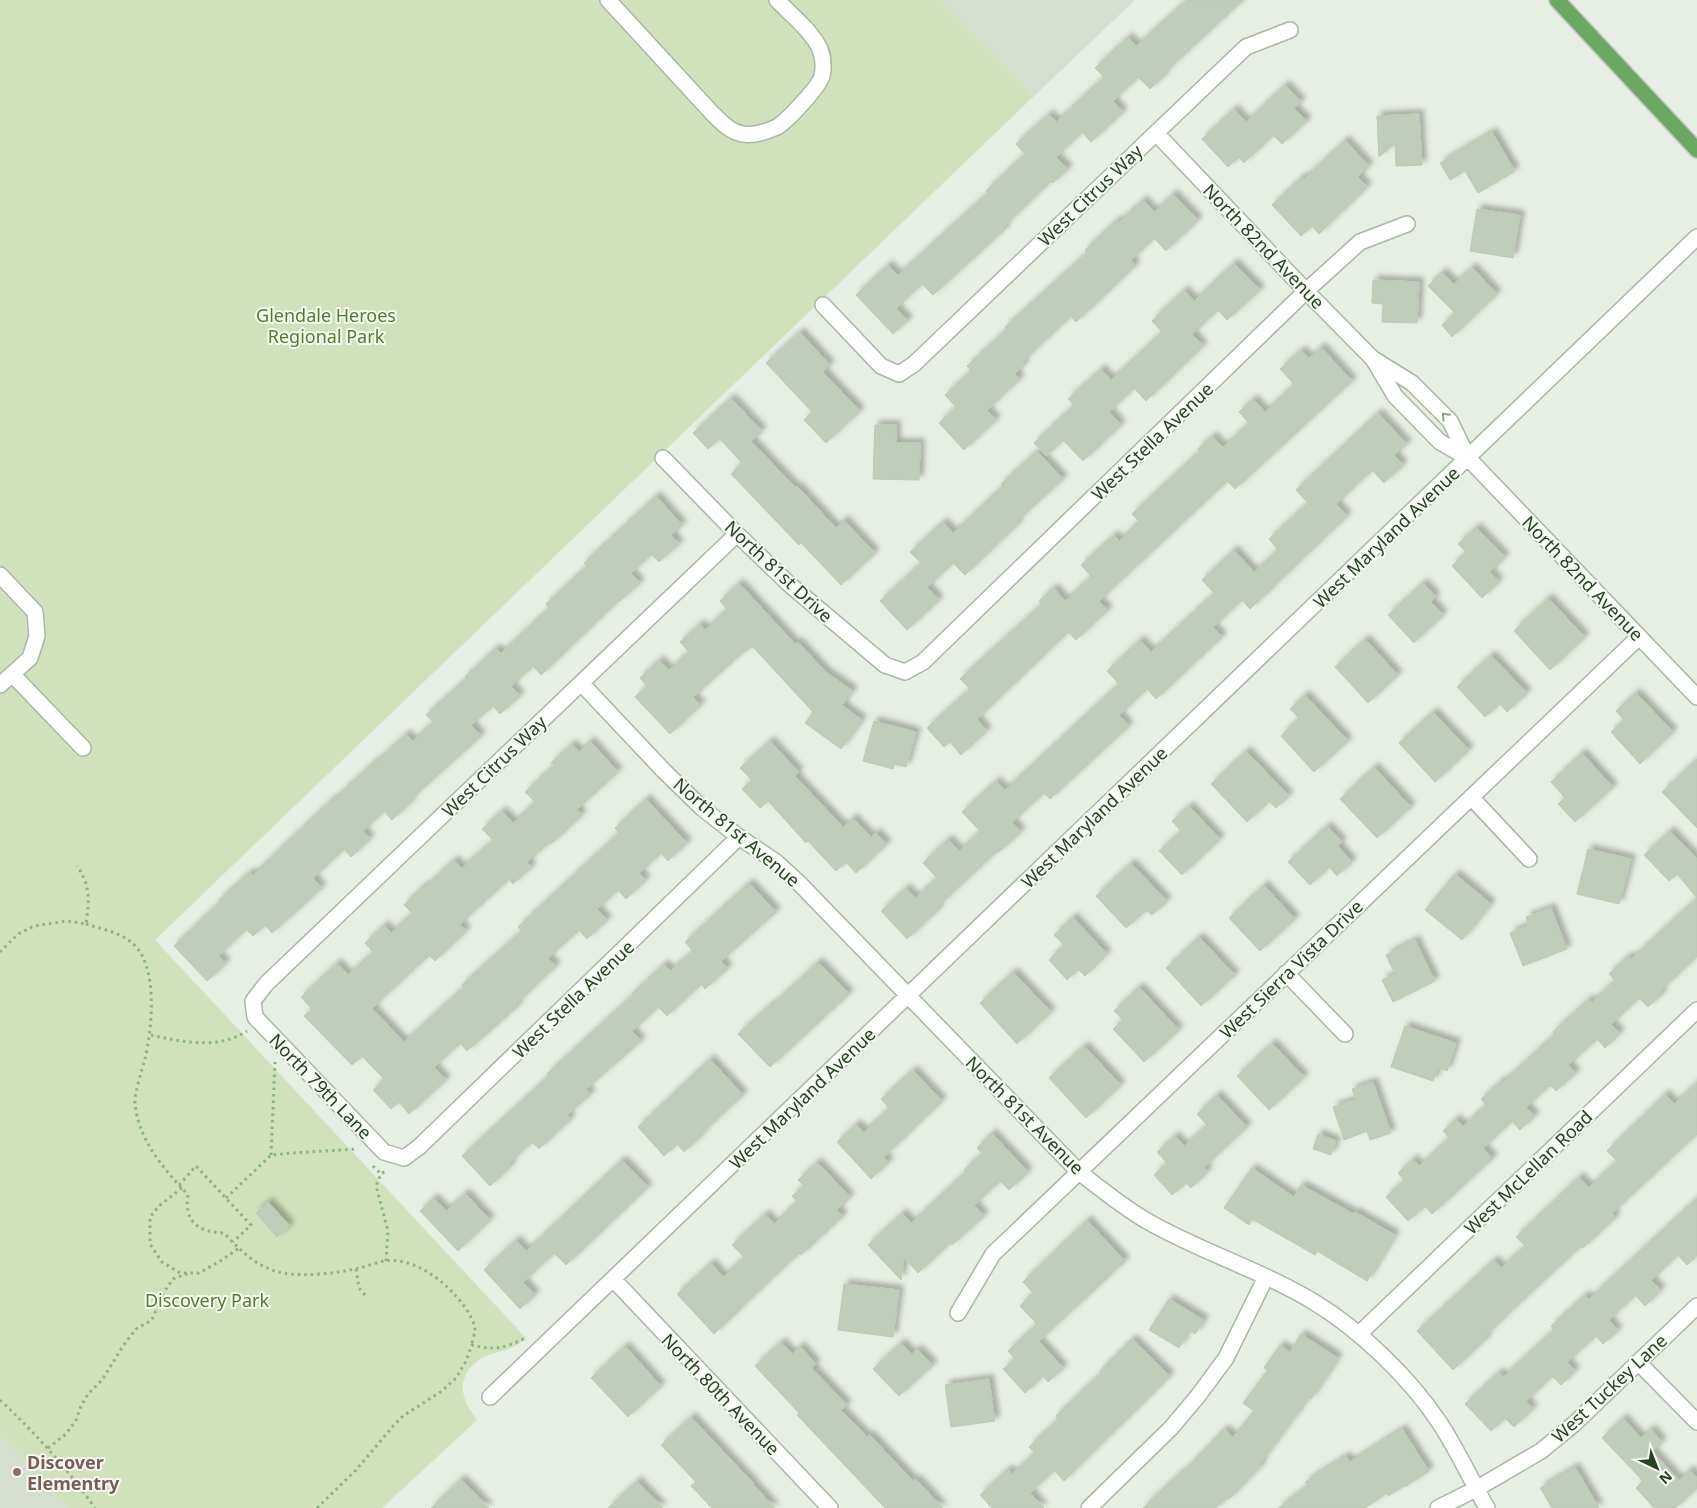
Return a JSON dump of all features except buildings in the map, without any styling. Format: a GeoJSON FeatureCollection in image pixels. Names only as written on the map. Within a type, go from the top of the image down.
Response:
{"type":"FeatureCollection","features":[{"type":"Feature","properties":{"kind":"main road"},"geometry":{"type":"LineString","coordinates":[[1557,0],[1697,150]]}},
{"type":"Feature","properties":{"kind":"street"},"geometry":{"type":"LineString","coordinates":[[608,0],[723,124],[729,129],[744,134],[762,132],[777,126],[814,90],[822,77],[823,63],[820,49],[810,35],[777,0]]}},
{"type":"Feature","properties":{"kind":"street","name":"West Citrus Way"},"geometry":{"type":"LineString","coordinates":[[823,305],[881,366],[899,374],[914,364],[1246,47],[1290,30]]}},
{"type":"Feature","properties":{"kind":"street","name":"North 82nd Avenue"},"geometry":{"type":"LineString","coordinates":[[1156,133],[1373,359],[1412,383],[1450,421],[1468,458]]}},
{"type":"Feature","properties":{"kind":"street","name":"West Stella Avenue"},"geometry":{"type":"LineString","coordinates":[[905,672],[923,662],[1306,291],[1360,242],[1407,224]]}},
{"type":"Feature","properties":{"kind":"street","name":"West Maryland Avenue"},"geometry":{"type":"LineString","coordinates":[[490,1397],[1697,237]]}},
{"type":"Feature","properties":{"kind":"street","name":"North 82nd Avenue"},"geometry":{"type":"LineString","coordinates":[[1373,359],[1395,396],[1440,442],[1468,458],[1697,697]]}},
{"type":"Feature","properties":{"kind":"street","name":"North 81st Drive"},"geometry":{"type":"LineString","coordinates":[[663,458],[736,534],[789,584],[885,665],[905,672]]}},
{"type":"Feature","properties":{"kind":"street","name":"West Citrus Way"},"geometry":{"type":"LineString","coordinates":[[253,1001],[266,984],[736,534]]}},
{"type":"Feature","properties":{"kind":"street"},"geometry":{"type":"LineString","coordinates":[[0,575],[35,612],[37,636],[30,658],[0,685]]}},
{"type":"Feature","properties":{"kind":"street","name":"West Sierra Vista Drive"},"geometry":{"type":"LineString","coordinates":[[958,1313],[993,1254],[1639,636]]}},
{"type":"Feature","properties":{"kind":"street"},"geometry":{"type":"LineString","coordinates":[[12,674],[83,748]]}},
{"type":"Feature","properties":{"kind":"street","name":"North 81st Avenue"},"geometry":{"type":"LineString","coordinates":[[581,683],[664,771],[702,808],[739,837],[776,862],[798,882],[1079,1172],[1111,1197],[1147,1221],[1266,1277],[1314,1302],[1359,1334],[1422,1398],[1441,1424],[1487,1508]]}},
{"type":"Feature","properties":{"kind":"street"},"geometry":{"type":"LineString","coordinates":[[1472,797],[1529,859]]}},
{"type":"Feature","properties":{"kind":"street","name":"West Stella Avenue"},"geometry":{"type":"LineString","coordinates":[[404,1158],[419,1147],[739,837]]}},
{"type":"Feature","properties":{"kind":"street"},"geometry":{"type":"LineString","coordinates":[[1286,973],[1345,1034]]}},
{"type":"Feature","properties":{"kind":"street","name":"North 79th Lane"},"geometry":{"type":"LineString","coordinates":[[253,1001],[256,1017],[384,1152],[404,1158]]}},
{"type":"Feature","properties":{"kind":"street","name":"West McLellan Road"},"geometry":{"type":"LineString","coordinates":[[1359,1334],[1697,1010]]}},
{"type":"Feature","properties":{"kind":"street"},"geometry":{"type":"LineString","coordinates":[[1089,1508],[1171,1428],[1198,1396],[1226,1358],[1266,1277]]}},
{"type":"Feature","properties":{"kind":"street","name":"North 80th Avenue"},"geometry":{"type":"LineString","coordinates":[[613,1279],[830,1508]]}},
{"type":"Feature","properties":{"kind":"street","name":"West Tuckey Lane"},"geometry":{"type":"LineString","coordinates":[[1438,1508],[1541,1451],[1574,1424],[1697,1306]]}},
{"type":"Feature","properties":{"kind":"street"},"geometry":{"type":"LineString","coordinates":[[1638,1362],[1697,1422]]}},
{"type":"Feature","properties":{"kind":"path"},"geometry":{"type":"LineString","coordinates":[[77,866],[87,884],[89,899],[86,924]]}},
{"type":"Feature","properties":{"kind":"path"},"geometry":{"type":"LineString","coordinates":[[0,952],[18,934],[34,926],[67,921],[86,924],[120,935],[133,943],[141,955],[149,974],[151,1035],[135,1103],[142,1128],[151,1149],[163,1168],[188,1195],[186,1209],[191,1220],[198,1227],[211,1233],[224,1233],[245,1255],[260,1265],[283,1273],[307,1274],[356,1269],[386,1261],[406,1263],[429,1272],[443,1282],[461,1301],[469,1314],[474,1330],[472,1345],[465,1363],[456,1378],[442,1391],[398,1421],[356,1470],[316,1508]]}},
{"type":"Feature","properties":{"kind":"path"},"geometry":{"type":"LineString","coordinates":[[151,1035],[190,1043],[230,1040],[246,1032],[256,1017]]}},
{"type":"Feature","properties":{"kind":"path"},"geometry":{"type":"LineString","coordinates":[[271,1155],[275,1062]]}},
{"type":"Feature","properties":{"kind":"path"},"geometry":{"type":"LineString","coordinates":[[226,1198],[271,1155],[357,1150]]}},
{"type":"Feature","properties":{"kind":"path"},"geometry":{"type":"LineString","coordinates":[[233,1242],[251,1225],[196,1166],[180,1187],[150,1217],[150,1244],[162,1262],[180,1273],[199,1273],[239,1248]]}},
{"type":"Feature","properties":{"kind":"path"},"geometry":{"type":"LineString","coordinates":[[381,1174],[376,1186],[388,1231],[386,1261]]}},
{"type":"Feature","properties":{"kind":"path"},"geometry":{"type":"LineString","coordinates":[[356,1269],[359,1288],[366,1295]]}},
{"type":"Feature","properties":{"kind":"path"},"geometry":{"type":"LineString","coordinates":[[48,1448],[66,1434],[76,1420],[88,1394],[102,1380],[136,1329],[152,1320],[162,1295],[173,1279],[189,1273]]}},
{"type":"Feature","properties":{"kind":"path"},"geometry":{"type":"LineString","coordinates":[[472,1345],[488,1349],[505,1347],[526,1338],[538,1351]]}},
{"type":"Feature","properties":{"kind":"path"},"geometry":{"type":"LineString","coordinates":[[0,1400],[26,1424],[63,1464],[95,1508]]}},
{"type":"Feature","properties":{"kind":"shaded area"},"geometry":{"type":"Polygon","coordinates":[[[941,0],[1135,0],[1034,96],[941,0]]]}},
{"type":"Feature","properties":{"kind":"shaded area","name":"Discover Elementry"},"geometry":{"type":"Polygon","coordinates":[[[0,1435],[68,1508],[0,1508],[0,1435]]]}},
{"type":"Feature","properties":{"kind":"green space","name":"Glendale Heroes Regional Park"},"geometry":{"type":"Polygon","coordinates":[[[0,0],[941,0],[1034,96],[155,940],[526,1338],[514,1347],[485,1356],[473,1364],[465,1376],[463,1389],[466,1402],[477,1420],[382,1508],[68,1508],[0,1435],[0,0]]]}},
{"type":"Feature","properties":{"kind":"place","name":"Discover Elementry"},"geometry":{"type":"Point","coordinates":[17,1472]}},
{"type":"Feature","properties":{"kind":"park label","name":"Discovery Park"},"geometry":{"type":"Point","coordinates":[207,1300]}}]}
